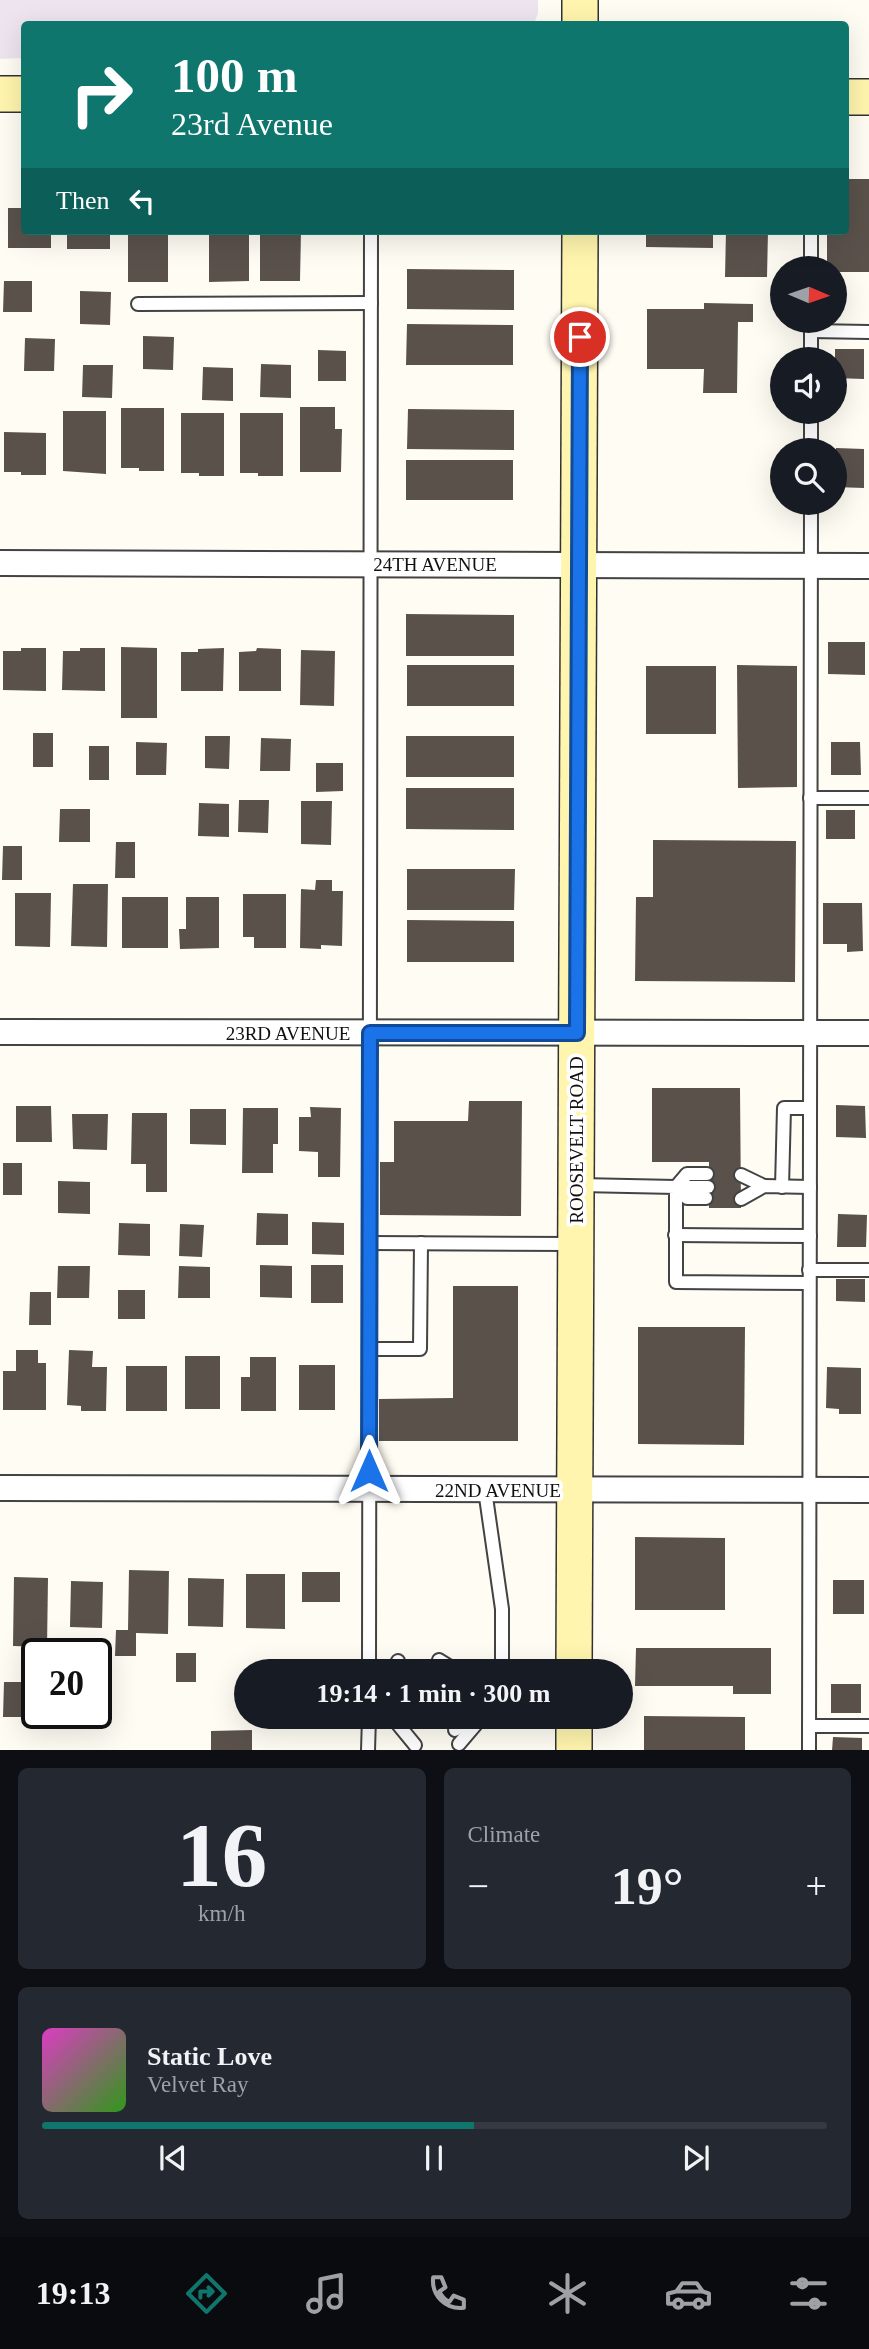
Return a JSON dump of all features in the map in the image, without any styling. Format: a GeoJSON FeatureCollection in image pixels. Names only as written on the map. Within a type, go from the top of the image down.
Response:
{"type":"FeatureCollection","features":[{"type":"Feature","properties":{"kind":"main road"},"geometry":{"type":"LineString","coordinates":[[580,0],[580,21]]}},
{"type":"Feature","properties":{"kind":"main road"},"geometry":{"type":"LineString","coordinates":[[0,94],[21,94]]}},
{"type":"Feature","properties":{"kind":"main road"},"geometry":{"type":"LineString","coordinates":[[849,97],[869,97]]}},
{"type":"Feature","properties":{"kind":"main road","name":"ROOSEVELT ROAD"},"geometry":{"type":"LineString","coordinates":[[574,1659],[580,235]]}},
{"type":"Feature","properties":{"kind":"main road"},"geometry":{"type":"LineString","coordinates":[[574,1729],[574,1750]]}},
{"type":"Feature","properties":{"kind":"street","name":"24TH AVENUE"},"geometry":{"type":"LineString","coordinates":[[0,563],[869,566]]}},
{"type":"Feature","properties":{"kind":"street","name":"23RD AVENUE"},"geometry":{"type":"LineString","coordinates":[[0,1032],[869,1033]]}},
{"type":"Feature","properties":{"kind":"street","name":"22ND AVENUE"},"geometry":{"type":"LineString","coordinates":[[0,1489],[869,1490]]}},
{"type":"Feature","properties":{"kind":"lane"},"geometry":{"type":"LineString","coordinates":[[369,1659],[371,235]]}},
{"type":"Feature","properties":{"kind":"lane"},"geometry":{"type":"LineString","coordinates":[[811,235],[811,256]]}},
{"type":"Feature","properties":{"kind":"lane"},"geometry":{"type":"LineString","coordinates":[[138,304],[371,303]]}},
{"type":"Feature","properties":{"kind":"lane"},"geometry":{"type":"LineString","coordinates":[[847,330],[869,332]]}},
{"type":"Feature","properties":{"kind":"lane"},"geometry":{"type":"LineString","coordinates":[[809,1750],[811,515]]}},
{"type":"Feature","properties":{"kind":"lane"},"geometry":{"type":"LineString","coordinates":[[810,797],[869,798]]}},
{"type":"Feature","properties":{"kind":"lane"},"geometry":{"type":"LineString","coordinates":[[782,1187],[784,1108],[810,1108]]}},
{"type":"Feature","properties":{"kind":"lane"},"geometry":{"type":"LineString","coordinates":[[576,1185],[676,1187],[687,1198],[707,1186],[687,1174],[676,1187],[676,1282],[809,1276],[869,1270]]}},
{"type":"Feature","properties":{"kind":"lane"},"geometry":{"type":"LineString","coordinates":[[764,1186],[741,1187],[810,1187]]}},
{"type":"Feature","properties":{"kind":"lane"},"geometry":{"type":"LineString","coordinates":[[676,1235],[810,1237]]}},
{"type":"Feature","properties":{"kind":"lane"},"geometry":{"type":"LineString","coordinates":[[369,1243],[576,1244]]}},
{"type":"Feature","properties":{"kind":"lane"},"geometry":{"type":"LineString","coordinates":[[369,1349],[420,1349],[421,1243]]}},
{"type":"Feature","properties":{"kind":"lane"},"geometry":{"type":"LineString","coordinates":[[485,1490],[502,1609],[502,1659]]}},
{"type":"Feature","properties":{"kind":"lane"},"geometry":{"type":"LineString","coordinates":[[809,1726],[869,1726]]}},
{"type":"Feature","properties":{"kind":"lane"},"geometry":{"type":"LineString","coordinates":[[368,1750],[369,1729]]}},
{"type":"Feature","properties":{"kind":"lane"},"geometry":{"type":"LineString","coordinates":[[402,1729],[415,1745]]}},
{"type":"Feature","properties":{"kind":"lane"},"geometry":{"type":"LineString","coordinates":[[459,1744],[472,1729]]}},
{"type":"Feature","properties":{"kind":"shaded area"},"geometry":{"type":"Polygon","coordinates":[[[0,0],[538,0],[535,21],[21,21],[21,58],[0,59],[0,0]]]}},
{"type":"Feature","properties":{"kind":"building"},"geometry":{"type":"Polygon","coordinates":[[[849,179],[869,179],[869,272],[847,272],[847,256],[827,256],[827,235],[849,235],[849,179]]]}},
{"type":"Feature","properties":{"kind":"building"},"geometry":{"type":"Polygon","coordinates":[[[8,208],[21,208],[21,235],[51,235],[51,248],[8,248],[8,208]]]}},
{"type":"Feature","properties":{"kind":"building"},"geometry":{"type":"Polygon","coordinates":[[[67,235],[110,235],[110,249],[67,249],[67,235]]]}},
{"type":"Feature","properties":{"kind":"building"},"geometry":{"type":"Polygon","coordinates":[[[128,235],[168,235],[168,282],[128,282],[128,235]]]}},
{"type":"Feature","properties":{"kind":"building"},"geometry":{"type":"Polygon","coordinates":[[[209,235],[249,235],[249,281],[209,282],[209,235]]]}},
{"type":"Feature","properties":{"kind":"building"},"geometry":{"type":"Polygon","coordinates":[[[260,235],[301,235],[300,281],[260,281],[260,235]]]}},
{"type":"Feature","properties":{"kind":"building"},"geometry":{"type":"Polygon","coordinates":[[[646,235],[713,235],[713,248],[646,247],[646,235]]]}},
{"type":"Feature","properties":{"kind":"building"},"geometry":{"type":"Polygon","coordinates":[[[726,235],[768,235],[767,277],[725,277],[726,235]]]}},
{"type":"Feature","properties":{"kind":"building"},"geometry":{"type":"Polygon","coordinates":[[[407,269],[514,270],[514,310],[407,309],[407,269]]]}},
{"type":"Feature","properties":{"kind":"building"},"geometry":{"type":"Polygon","coordinates":[[[4,281],[32,281],[32,312],[3,312],[4,281]]]}},
{"type":"Feature","properties":{"kind":"building"},"geometry":{"type":"Polygon","coordinates":[[[80,291],[111,292],[110,325],[80,324],[80,291]]]}},
{"type":"Feature","properties":{"kind":"building"},"geometry":{"type":"Polygon","coordinates":[[[704,303],[753,304],[753,322],[738,322],[737,393],[703,393],[704,369],[647,369],[647,309],[704,309],[704,303]]]}},
{"type":"Feature","properties":{"kind":"building"},"geometry":{"type":"Polygon","coordinates":[[[407,324],[513,325],[513,365],[406,365],[407,324]]]}},
{"type":"Feature","properties":{"kind":"building"},"geometry":{"type":"Polygon","coordinates":[[[143,336],[174,337],[173,370],[143,369],[143,336]]]}},
{"type":"Feature","properties":{"kind":"building"},"geometry":{"type":"Polygon","coordinates":[[[25,338],[55,339],[54,371],[24,371],[25,338]]]}},
{"type":"Feature","properties":{"kind":"building"},"geometry":{"type":"Polygon","coordinates":[[[847,349],[864,349],[864,379],[847,378],[847,349]]]}},
{"type":"Feature","properties":{"kind":"building"},"geometry":{"type":"Polygon","coordinates":[[[318,350],[346,351],[346,381],[318,381],[318,350]]]}},
{"type":"Feature","properties":{"kind":"building"},"geometry":{"type":"Polygon","coordinates":[[[261,364],[291,365],[291,398],[260,397],[261,364]]]}},
{"type":"Feature","properties":{"kind":"building"},"geometry":{"type":"Polygon","coordinates":[[[83,365],[113,365],[112,398],[82,397],[83,365]]]}},
{"type":"Feature","properties":{"kind":"building"},"geometry":{"type":"Polygon","coordinates":[[[203,367],[233,368],[233,401],[202,400],[203,367]]]}},
{"type":"Feature","properties":{"kind":"building"},"geometry":{"type":"Polygon","coordinates":[[[300,407],[335,407],[335,429],[342,429],[341,472],[300,472],[300,407]]]}},
{"type":"Feature","properties":{"kind":"building"},"geometry":{"type":"Polygon","coordinates":[[[121,408],[164,408],[164,471],[121,468],[121,408]]]}},
{"type":"Feature","properties":{"kind":"building"},"geometry":{"type":"Polygon","coordinates":[[[408,409],[514,410],[514,450],[407,449],[408,409]]]}},
{"type":"Feature","properties":{"kind":"building"},"geometry":{"type":"Polygon","coordinates":[[[63,411],[106,411],[106,474],[63,471],[63,411]]]}},
{"type":"Feature","properties":{"kind":"building"},"geometry":{"type":"Polygon","coordinates":[[[181,413],[224,413],[224,476],[181,473],[181,413]]]}},
{"type":"Feature","properties":{"kind":"building"},"geometry":{"type":"Polygon","coordinates":[[[240,413],[283,413],[283,476],[240,473],[240,413]]]}},
{"type":"Feature","properties":{"kind":"building"},"geometry":{"type":"Polygon","coordinates":[[[4,432],[46,433],[46,475],[4,472],[4,432]]]}},
{"type":"Feature","properties":{"kind":"building"},"geometry":{"type":"Polygon","coordinates":[[[847,448],[864,449],[864,488],[847,487],[847,448]]]}},
{"type":"Feature","properties":{"kind":"building"},"geometry":{"type":"Polygon","coordinates":[[[406,460],[513,460],[513,500],[406,500],[406,460]]]}},
{"type":"Feature","properties":{"kind":"building"},"geometry":{"type":"Polygon","coordinates":[[[406,614],[514,615],[514,656],[406,656],[406,614]]]}},
{"type":"Feature","properties":{"kind":"building"},"geometry":{"type":"Polygon","coordinates":[[[828,642],[865,642],[865,675],[828,674],[828,642]]]}},
{"type":"Feature","properties":{"kind":"building"},"geometry":{"type":"Polygon","coordinates":[[[121,647],[157,648],[157,718],[121,718],[121,647]]]}},
{"type":"Feature","properties":{"kind":"building"},"geometry":{"type":"Polygon","coordinates":[[[21,648],[46,648],[46,691],[3,690],[3,651],[21,651],[21,648]]]}},
{"type":"Feature","properties":{"kind":"building"},"geometry":{"type":"Polygon","coordinates":[[[80,648],[105,648],[105,691],[62,690],[63,651],[80,651],[80,648]]]}},
{"type":"Feature","properties":{"kind":"building"},"geometry":{"type":"Polygon","coordinates":[[[224,648],[223,691],[181,691],[181,652],[224,648]]]}},
{"type":"Feature","properties":{"kind":"building"},"geometry":{"type":"Polygon","coordinates":[[[257,648],[281,649],[281,691],[239,691],[239,652],[256,651],[257,648]]]}},
{"type":"Feature","properties":{"kind":"building"},"geometry":{"type":"Polygon","coordinates":[[[301,650],[335,651],[334,706],[300,705],[301,650]]]}},
{"type":"Feature","properties":{"kind":"building"},"geometry":{"type":"Polygon","coordinates":[[[407,665],[514,665],[514,706],[407,706],[407,665]]]}},
{"type":"Feature","properties":{"kind":"building"},"geometry":{"type":"Polygon","coordinates":[[[737,665],[797,666],[797,787],[738,788],[737,665]]]}},
{"type":"Feature","properties":{"kind":"building"},"geometry":{"type":"Polygon","coordinates":[[[646,666],[716,666],[716,734],[646,734],[646,666]]]}},
{"type":"Feature","properties":{"kind":"building"},"geometry":{"type":"Polygon","coordinates":[[[33,733],[53,733],[53,767],[33,767],[33,733]]]}},
{"type":"Feature","properties":{"kind":"building"},"geometry":{"type":"Polygon","coordinates":[[[205,736],[230,736],[229,769],[205,768],[205,736]]]}},
{"type":"Feature","properties":{"kind":"building"},"geometry":{"type":"Polygon","coordinates":[[[406,736],[514,736],[514,777],[406,777],[406,736]]]}},
{"type":"Feature","properties":{"kind":"building"},"geometry":{"type":"Polygon","coordinates":[[[261,738],[291,739],[290,771],[260,771],[261,738]]]}},
{"type":"Feature","properties":{"kind":"building"},"geometry":{"type":"Polygon","coordinates":[[[136,742],[167,743],[166,775],[136,775],[136,742]]]}},
{"type":"Feature","properties":{"kind":"building"},"geometry":{"type":"Polygon","coordinates":[[[831,742],[860,742],[861,775],[831,775],[831,742]]]}},
{"type":"Feature","properties":{"kind":"building"},"geometry":{"type":"Polygon","coordinates":[[[89,746],[109,746],[109,780],[89,780],[89,746]]]}},
{"type":"Feature","properties":{"kind":"building"},"geometry":{"type":"Polygon","coordinates":[[[316,763],[343,763],[343,791],[316,792],[316,763]]]}},
{"type":"Feature","properties":{"kind":"building"},"geometry":{"type":"Polygon","coordinates":[[[406,788],[514,788],[514,830],[406,829],[406,788]]]}},
{"type":"Feature","properties":{"kind":"building"},"geometry":{"type":"Polygon","coordinates":[[[239,800],[269,800],[268,833],[238,832],[239,800]]]}},
{"type":"Feature","properties":{"kind":"building"},"geometry":{"type":"Polygon","coordinates":[[[301,801],[332,801],[331,845],[301,844],[301,801]]]}},
{"type":"Feature","properties":{"kind":"building"},"geometry":{"type":"Polygon","coordinates":[[[199,803],[229,804],[229,837],[198,836],[199,803]]]}},
{"type":"Feature","properties":{"kind":"building"},"geometry":{"type":"Polygon","coordinates":[[[60,809],[90,809],[90,842],[59,842],[60,809]]]}},
{"type":"Feature","properties":{"kind":"building"},"geometry":{"type":"Polygon","coordinates":[[[826,810],[855,810],[855,839],[826,839],[826,810]]]}},
{"type":"Feature","properties":{"kind":"building"},"geometry":{"type":"Polygon","coordinates":[[[653,840],[796,841],[795,982],[635,981],[636,897],[653,897],[653,840]]]}},
{"type":"Feature","properties":{"kind":"building"},"geometry":{"type":"Polygon","coordinates":[[[116,842],[135,842],[135,878],[115,878],[116,842]]]}},
{"type":"Feature","properties":{"kind":"building"},"geometry":{"type":"Polygon","coordinates":[[[3,846],[22,846],[22,880],[2,880],[3,846]]]}},
{"type":"Feature","properties":{"kind":"building"},"geometry":{"type":"Polygon","coordinates":[[[407,869],[515,869],[514,910],[407,910],[407,869]]]}},
{"type":"Feature","properties":{"kind":"building"},"geometry":{"type":"Polygon","coordinates":[[[316,880],[332,880],[332,891],[343,891],[342,946],[300,948],[301,889],[315,890],[316,880]]]}},
{"type":"Feature","properties":{"kind":"building"},"geometry":{"type":"Polygon","coordinates":[[[73,884],[108,884],[107,947],[71,946],[73,884]]]}},
{"type":"Feature","properties":{"kind":"building"},"geometry":{"type":"Polygon","coordinates":[[[15,893],[51,893],[50,947],[15,946],[15,893]]]}},
{"type":"Feature","properties":{"kind":"building"},"geometry":{"type":"Polygon","coordinates":[[[243,894],[286,894],[286,948],[254,948],[254,937],[243,937],[243,894]]]}},
{"type":"Feature","properties":{"kind":"building"},"geometry":{"type":"Polygon","coordinates":[[[122,897],[168,897],[168,948],[122,948],[122,897]]]}},
{"type":"Feature","properties":{"kind":"building"},"geometry":{"type":"Polygon","coordinates":[[[186,897],[219,897],[219,948],[180,949],[179,929],[186,929],[186,897]]]}},
{"type":"Feature","properties":{"kind":"building"},"geometry":{"type":"Polygon","coordinates":[[[823,903],[862,903],[863,951],[847,952],[847,944],[823,944],[823,903]]]}},
{"type":"Feature","properties":{"kind":"building"},"geometry":{"type":"Polygon","coordinates":[[[407,920],[514,921],[514,962],[407,962],[407,920]]]}},
{"type":"Feature","properties":{"kind":"building"},"geometry":{"type":"Polygon","coordinates":[[[652,1088],[740,1088],[741,1208],[709,1208],[709,1162],[652,1162],[652,1088]]]}},
{"type":"Feature","properties":{"kind":"building"},"geometry":{"type":"Polygon","coordinates":[[[469,1101],[522,1101],[521,1216],[380,1215],[380,1162],[394,1162],[394,1121],[468,1121],[469,1101]]]}},
{"type":"Feature","properties":{"kind":"building"},"geometry":{"type":"Polygon","coordinates":[[[836,1105],[865,1106],[866,1138],[836,1137],[836,1105]]]}},
{"type":"Feature","properties":{"kind":"building"},"geometry":{"type":"Polygon","coordinates":[[[16,1106],[51,1106],[52,1142],[16,1142],[16,1106]]]}},
{"type":"Feature","properties":{"kind":"building"},"geometry":{"type":"Polygon","coordinates":[[[310,1107],[341,1108],[340,1177],[318,1177],[318,1152],[299,1151],[299,1117],[311,1117],[310,1107]]]}},
{"type":"Feature","properties":{"kind":"building"},"geometry":{"type":"Polygon","coordinates":[[[243,1108],[278,1108],[278,1144],[273,1144],[273,1173],[242,1173],[243,1108]]]}},
{"type":"Feature","properties":{"kind":"building"},"geometry":{"type":"Polygon","coordinates":[[[190,1109],[226,1109],[226,1145],[190,1144],[190,1109]]]}},
{"type":"Feature","properties":{"kind":"building"},"geometry":{"type":"Polygon","coordinates":[[[132,1113],[167,1113],[167,1192],[146,1192],[146,1164],[131,1164],[132,1113]]]}},
{"type":"Feature","properties":{"kind":"building"},"geometry":{"type":"Polygon","coordinates":[[[72,1114],[108,1114],[107,1150],[73,1149],[72,1114]]]}},
{"type":"Feature","properties":{"kind":"building"},"geometry":{"type":"Polygon","coordinates":[[[3,1163],[22,1163],[22,1195],[3,1195],[3,1163]]]}},
{"type":"Feature","properties":{"kind":"building"},"geometry":{"type":"Polygon","coordinates":[[[58,1181],[90,1182],[90,1214],[58,1213],[58,1181]]]}},
{"type":"Feature","properties":{"kind":"building"},"geometry":{"type":"Polygon","coordinates":[[[257,1213],[288,1214],[288,1245],[256,1245],[257,1213]]]}},
{"type":"Feature","properties":{"kind":"building"},"geometry":{"type":"Polygon","coordinates":[[[838,1214],[867,1215],[866,1247],[837,1247],[838,1214]]]}},
{"type":"Feature","properties":{"kind":"building"},"geometry":{"type":"Polygon","coordinates":[[[312,1222],[344,1223],[344,1255],[312,1254],[312,1222]]]}},
{"type":"Feature","properties":{"kind":"building"},"geometry":{"type":"Polygon","coordinates":[[[119,1223],[150,1224],[150,1256],[118,1255],[119,1223]]]}},
{"type":"Feature","properties":{"kind":"building"},"geometry":{"type":"Polygon","coordinates":[[[180,1224],[204,1225],[202,1257],[179,1256],[180,1224]]]}},
{"type":"Feature","properties":{"kind":"building"},"geometry":{"type":"Polygon","coordinates":[[[260,1265],[292,1266],[292,1298],[260,1297],[260,1265]]]}},
{"type":"Feature","properties":{"kind":"building"},"geometry":{"type":"Polygon","coordinates":[[[311,1265],[343,1265],[343,1303],[311,1303],[311,1265]]]}},
{"type":"Feature","properties":{"kind":"building"},"geometry":{"type":"Polygon","coordinates":[[[58,1266],[90,1266],[89,1298],[57,1298],[58,1266]]]}},
{"type":"Feature","properties":{"kind":"building"},"geometry":{"type":"Polygon","coordinates":[[[179,1266],[210,1267],[210,1298],[178,1298],[179,1266]]]}},
{"type":"Feature","properties":{"kind":"building"},"geometry":{"type":"Polygon","coordinates":[[[836,1279],[865,1279],[865,1302],[836,1301],[836,1279]]]}},
{"type":"Feature","properties":{"kind":"building"},"geometry":{"type":"Polygon","coordinates":[[[453,1286],[518,1286],[518,1441],[379,1441],[379,1399],[453,1398],[453,1286]]]}},
{"type":"Feature","properties":{"kind":"building"},"geometry":{"type":"Polygon","coordinates":[[[118,1290],[145,1290],[145,1319],[118,1319],[118,1290]]]}},
{"type":"Feature","properties":{"kind":"building"},"geometry":{"type":"Polygon","coordinates":[[[30,1292],[51,1292],[51,1325],[29,1325],[30,1292]]]}},
{"type":"Feature","properties":{"kind":"building"},"geometry":{"type":"Polygon","coordinates":[[[638,1327],[745,1327],[744,1445],[638,1444],[638,1327]]]}},
{"type":"Feature","properties":{"kind":"building"},"geometry":{"type":"Polygon","coordinates":[[[16,1350],[38,1350],[38,1363],[46,1363],[46,1410],[3,1410],[3,1371],[16,1371],[16,1350]]]}},
{"type":"Feature","properties":{"kind":"building"},"geometry":{"type":"Polygon","coordinates":[[[69,1350],[93,1351],[92,1367],[107,1367],[106,1411],[81,1411],[81,1406],[67,1405],[69,1350]]]}},
{"type":"Feature","properties":{"kind":"building"},"geometry":{"type":"Polygon","coordinates":[[[185,1356],[220,1356],[220,1409],[185,1409],[185,1356]]]}},
{"type":"Feature","properties":{"kind":"building"},"geometry":{"type":"Polygon","coordinates":[[[250,1357],[276,1357],[276,1411],[241,1411],[241,1377],[250,1377],[250,1357]]]}},
{"type":"Feature","properties":{"kind":"building"},"geometry":{"type":"Polygon","coordinates":[[[299,1365],[335,1365],[335,1410],[299,1410],[299,1365]]]}},
{"type":"Feature","properties":{"kind":"building"},"geometry":{"type":"Polygon","coordinates":[[[126,1366],[167,1366],[167,1411],[126,1411],[126,1366]]]}},
{"type":"Feature","properties":{"kind":"building"},"geometry":{"type":"Polygon","coordinates":[[[827,1367],[861,1368],[861,1414],[839,1414],[839,1409],[826,1408],[827,1367]]]}},
{"type":"Feature","properties":{"kind":"building"},"geometry":{"type":"Polygon","coordinates":[[[635,1537],[725,1538],[725,1610],[635,1610],[635,1537]]]}},
{"type":"Feature","properties":{"kind":"building"},"geometry":{"type":"Polygon","coordinates":[[[129,1570],[169,1571],[168,1634],[136,1633],[136,1656],[115,1656],[116,1630],[128,1630],[129,1570]]]}},
{"type":"Feature","properties":{"kind":"building"},"geometry":{"type":"Polygon","coordinates":[[[302,1572],[340,1572],[340,1602],[302,1602],[302,1572]]]}},
{"type":"Feature","properties":{"kind":"building"},"geometry":{"type":"Polygon","coordinates":[[[246,1574],[285,1574],[285,1629],[246,1628],[246,1574]]]}},
{"type":"Feature","properties":{"kind":"building"},"geometry":{"type":"Polygon","coordinates":[[[14,1577],[48,1578],[47,1638],[21,1638],[21,1646],[13,1646],[14,1577]]]}},
{"type":"Feature","properties":{"kind":"building"},"geometry":{"type":"Polygon","coordinates":[[[188,1578],[224,1579],[223,1627],[188,1626],[188,1578]]]}},
{"type":"Feature","properties":{"kind":"building"},"geometry":{"type":"Polygon","coordinates":[[[833,1580],[864,1580],[864,1614],[833,1614],[833,1580]]]}},
{"type":"Feature","properties":{"kind":"building"},"geometry":{"type":"Polygon","coordinates":[[[71,1581],[103,1582],[102,1628],[70,1627],[71,1581]]]}},
{"type":"Feature","properties":{"kind":"building"},"geometry":{"type":"Polygon","coordinates":[[[636,1648],[771,1648],[771,1694],[733,1694],[733,1686],[635,1686],[636,1648]]]}},
{"type":"Feature","properties":{"kind":"building"},"geometry":{"type":"Polygon","coordinates":[[[176,1653],[196,1653],[196,1682],[176,1682],[176,1653]]]}},
{"type":"Feature","properties":{"kind":"building"},"geometry":{"type":"Polygon","coordinates":[[[4,1682],[21,1682],[21,1717],[3,1717],[4,1682]]]}},
{"type":"Feature","properties":{"kind":"building"},"geometry":{"type":"Polygon","coordinates":[[[831,1684],[861,1684],[861,1713],[831,1713],[831,1684]]]}},
{"type":"Feature","properties":{"kind":"building"},"geometry":{"type":"Polygon","coordinates":[[[644,1716],[745,1717],[745,1750],[644,1750],[644,1716]]]}},
{"type":"Feature","properties":{"kind":"building"},"geometry":{"type":"Polygon","coordinates":[[[252,1730],[252,1750],[211,1750],[211,1731],[252,1730]]]}},
{"type":"Feature","properties":{"kind":"building"},"geometry":{"type":"Polygon","coordinates":[[[833,1737],[862,1738],[862,1750],[832,1750],[833,1737]]]}},
{"type":"Feature","properties":{"kind":"route"},"geometry":{"type":"LineString","coordinates":[[369,1471],[370,1033],[577,1033],[580,337]]}}]}
